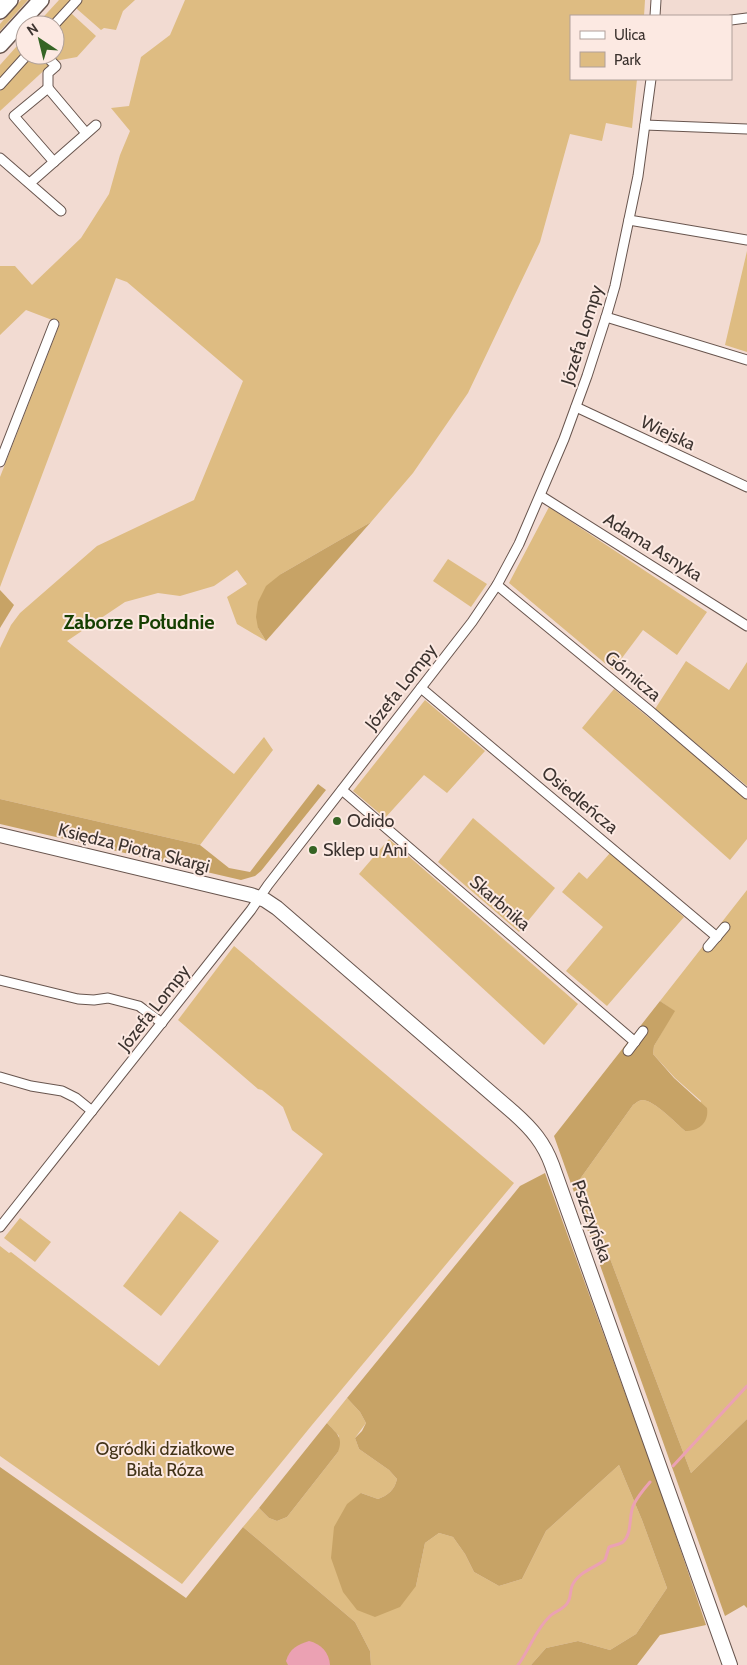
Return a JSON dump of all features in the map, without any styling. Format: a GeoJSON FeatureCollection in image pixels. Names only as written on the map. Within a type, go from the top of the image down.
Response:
{"type":"FeatureCollection","features":[{"type":"Feature","properties":{"kind":"main road"},"geometry":{"type":"LineString","coordinates":[[0,11],[10,0]]}},
{"type":"Feature","properties":{"kind":"main road"},"geometry":{"type":"LineString","coordinates":[[0,45],[41,0]]}},
{"type":"Feature","properties":{"kind":"street"},"geometry":{"type":"LineString","coordinates":[[63,15],[77,0]]}},
{"type":"Feature","properties":{"kind":"street"},"geometry":{"type":"LineString","coordinates":[[655,15],[656,0]]}},
{"type":"Feature","properties":{"kind":"street"},"geometry":{"type":"LineString","coordinates":[[732,20],[747,18]]}},
{"type":"Feature","properties":{"kind":"street"},"geometry":{"type":"LineString","coordinates":[[0,85],[18,65]]}},
{"type":"Feature","properties":{"kind":"street"},"geometry":{"type":"LineString","coordinates":[[55,65],[48,73],[48,88],[86,133]]}},
{"type":"Feature","properties":{"kind":"street","name":"Józefa Lompy"},"geometry":{"type":"LineString","coordinates":[[0,1227],[162,1023],[472,622],[513,557],[541,496],[576,407],[615,286],[646,125],[650,80]]}},
{"type":"Feature","properties":{"kind":"street"},"geometry":{"type":"LineString","coordinates":[[48,88],[14,116],[54,162]]}},
{"type":"Feature","properties":{"kind":"street"},"geometry":{"type":"LineString","coordinates":[[30,182],[96,125]]}},
{"type":"Feature","properties":{"kind":"street"},"geometry":{"type":"LineString","coordinates":[[646,125],[747,128]]}},
{"type":"Feature","properties":{"kind":"street"},"geometry":{"type":"LineString","coordinates":[[0,158],[62,211]]}},
{"type":"Feature","properties":{"kind":"street"},"geometry":{"type":"LineString","coordinates":[[629,220],[747,240]]}},
{"type":"Feature","properties":{"kind":"street"},"geometry":{"type":"LineString","coordinates":[[606,317],[747,360]]}},
{"type":"Feature","properties":{"kind":"street"},"geometry":{"type":"LineString","coordinates":[[0,462],[3,445],[54,324]]}},
{"type":"Feature","properties":{"kind":"street","name":"Wiejska"},"geometry":{"type":"LineString","coordinates":[[576,407],[747,487]]}},
{"type":"Feature","properties":{"kind":"street","name":"Adama Asnyka"},"geometry":{"type":"LineString","coordinates":[[541,496],[747,626]]}},
{"type":"Feature","properties":{"kind":"street","name":"Górnicza"},"geometry":{"type":"LineString","coordinates":[[497,585],[747,794]]}},
{"type":"Feature","properties":{"kind":"street","name":"Osiedleńcza"},"geometry":{"type":"LineString","coordinates":[[421,688],[716,937]]}},
{"type":"Feature","properties":{"kind":"street","name":"Skarbnika"},"geometry":{"type":"LineString","coordinates":[[342,790],[635,1042]]}},
{"type":"Feature","properties":{"kind":"street","name":"Księdza Piotra Skargi"},"geometry":{"type":"LineString","coordinates":[[0,835],[260,897]]}},
{"type":"Feature","properties":{"kind":"street","name":"Pszczyńska"},"geometry":{"type":"LineString","coordinates":[[260,897],[277,908],[514,1113],[543,1144],[555,1172],[730,1665]]}},
{"type":"Feature","properties":{"kind":"street"},"geometry":{"type":"LineString","coordinates":[[708,947],[725,927]]}},
{"type":"Feature","properties":{"kind":"street"},"geometry":{"type":"LineString","coordinates":[[0,980],[78,999],[94,1000],[108,998],[139,1006],[162,1023]]}},
{"type":"Feature","properties":{"kind":"street"},"geometry":{"type":"LineString","coordinates":[[628,1051],[643,1031]]}},
{"type":"Feature","properties":{"kind":"street"},"geometry":{"type":"LineString","coordinates":[[0,1077],[31,1086],[62,1091],[76,1098],[92,1111]]}},
{"type":"Feature","properties":{"kind":"green space"},"geometry":{"type":"Polygon","coordinates":[[[21,0],[28,0],[0,31],[0,24],[21,0]]]}},
{"type":"Feature","properties":{"kind":"green space"},"geometry":{"type":"Polygon","coordinates":[[[59,0],[72,0],[58,15],[45,15],[59,0]]]}},
{"type":"Feature","properties":{"kind":"green space"},"geometry":{"type":"Polygon","coordinates":[[[82,0],[135,0],[123,11],[116,30],[104,28],[101,30],[77,9],[82,0]]]}},
{"type":"Feature","properties":{"kind":"green space"},"geometry":{"type":"Polygon","coordinates":[[[185,0],[645,0],[644,15],[570,15],[570,80],[637,80],[632,128],[606,123],[602,141],[570,134],[540,242],[468,393],[413,473],[371,522],[281,574],[258,628],[266,641],[237,624],[227,597],[247,584],[237,570],[214,586],[180,596],[158,593],[125,602],[67,641],[234,774],[264,737],[273,750],[200,845],[0,799],[0,648],[11,625],[20,613],[97,546],[194,500],[243,381],[127,282],[116,278],[0,587],[0,477],[60,323],[26,310],[0,335],[0,266],[15,266],[32,285],[81,238],[109,194],[120,155],[130,131],[111,108],[129,106],[141,57],[170,35],[185,0]]]}},
{"type":"Feature","properties":{"kind":"green space"},"geometry":{"type":"Polygon","coordinates":[[[69,14],[72,14],[96,36],[77,57],[65,59],[65,19],[69,14]]]}},
{"type":"Feature","properties":{"kind":"green space"},"geometry":{"type":"Polygon","coordinates":[[[15,48],[15,63],[0,80],[0,65],[15,48]]]}},
{"type":"Feature","properties":{"kind":"green space"},"geometry":{"type":"Polygon","coordinates":[[[23,65],[50,65],[0,111],[0,91],[23,65]]]}},
{"type":"Feature","properties":{"kind":"green space"},"geometry":{"type":"Polygon","coordinates":[[[747,251],[747,352],[725,345],[747,251]]]}},
{"type":"Feature","properties":{"kind":"green space"},"geometry":{"type":"Polygon","coordinates":[[[549,507],[707,612],[677,655],[643,630],[613,670],[509,583],[549,507]]]}},
{"type":"Feature","properties":{"kind":"green space"},"geometry":{"type":"Polygon","coordinates":[[[448,559],[487,584],[471,607],[433,581],[448,559]]]}},
{"type":"Feature","properties":{"kind":"green space"},"geometry":{"type":"Polygon","coordinates":[[[686,661],[729,690],[747,662],[747,786],[655,709],[686,661]]]}},
{"type":"Feature","properties":{"kind":"green space"},"geometry":{"type":"Polygon","coordinates":[[[614,689],[747,799],[747,839],[730,860],[582,728],[614,689]]]}},
{"type":"Feature","properties":{"kind":"green space"},"geometry":{"type":"Polygon","coordinates":[[[425,700],[485,751],[447,793],[424,775],[385,818],[353,791],[425,700]]]}},
{"type":"Feature","properties":{"kind":"green space"},"geometry":{"type":"Polygon","coordinates":[[[473,818],[555,888],[519,932],[438,862],[473,818]]]}},
{"type":"Feature","properties":{"kind":"green space"},"geometry":{"type":"Polygon","coordinates":[[[389,839],[578,1004],[544,1045],[359,874],[389,839]]]}},
{"type":"Feature","properties":{"kind":"green space"},"geometry":{"type":"Polygon","coordinates":[[[610,853],[684,917],[607,1006],[566,971],[603,927],[562,892],[579,872],[587,879],[610,853]]]}},
{"type":"Feature","properties":{"kind":"green space"},"geometry":{"type":"Polygon","coordinates":[[[747,890],[747,1419],[691,1473],[580,1179],[633,1105],[639,1101],[648,1101],[653,1104],[685,1131],[701,1101],[675,1078],[653,1054],[654,1046],[674,1011],[660,1001],[747,890]]]}},
{"type":"Feature","properties":{"kind":"green space","name":"Ogródki działkowe Biała Róza"},"geometry":{"type":"Polygon","coordinates":[[[234,946],[514,1183],[182,1584],[0,1456],[0,1246],[9,1253],[11,1252],[159,1366],[323,1154],[292,1130],[283,1107],[262,1090],[258,1089],[178,1020],[234,946]]]}},
{"type":"Feature","properties":{"kind":"green space"},"geometry":{"type":"Polygon","coordinates":[[[180,1211],[219,1241],[161,1316],[123,1286],[180,1211]]]}},
{"type":"Feature","properties":{"kind":"green space"},"geometry":{"type":"Polygon","coordinates":[[[20,1218],[51,1242],[35,1262],[4,1238],[20,1218]]]}},
{"type":"Feature","properties":{"kind":"green space"},"geometry":{"type":"Polygon","coordinates":[[[347,1398],[360,1412],[366,1423],[355,1438],[359,1449],[389,1470],[397,1479],[390,1492],[378,1499],[361,1493],[416,1586],[425,1543],[439,1533],[453,1537],[465,1554],[474,1572],[499,1586],[522,1579],[546,1531],[619,1465],[667,1588],[636,1634],[610,1650],[578,1641],[546,1648],[531,1665],[371,1665],[370,1651],[355,1622],[243,1527],[259,1508],[269,1518],[277,1521],[287,1517],[338,1452],[339,1436],[327,1423],[347,1398]]]}},
{"type":"Feature","properties":{"kind":"shaded area"},"geometry":{"type":"Polygon","coordinates":[[[371,522],[266,641],[258,628],[256,617],[258,602],[266,586],[281,574],[371,522]]]}},
{"type":"Feature","properties":{"kind":"shaded area"},"geometry":{"type":"Polygon","coordinates":[[[0,590],[14,605],[0,628],[0,590]]]}},
{"type":"Feature","properties":{"kind":"shaded area"},"geometry":{"type":"Polygon","coordinates":[[[318,784],[326,790],[261,871],[255,876],[241,880],[0,824],[0,799],[200,845],[229,868],[250,872],[318,784]]]}},
{"type":"Feature","properties":{"kind":"shaded area"},"geometry":{"type":"Polygon","coordinates":[[[660,1001],[675,1011],[654,1046],[653,1054],[674,1078],[707,1108],[707,1118],[699,1127],[685,1131],[653,1104],[648,1101],[639,1101],[633,1105],[580,1179],[691,1473],[747,1419],[747,1608],[744,1605],[725,1616],[554,1136],[660,1001]]]}},
{"type":"Feature","properties":{"kind":"shaded area"},"geometry":{"type":"Polygon","coordinates":[[[545,1173],[662,1495],[706,1625],[660,1635],[637,1665],[531,1665],[546,1648],[578,1641],[610,1650],[636,1634],[667,1588],[619,1465],[546,1531],[522,1579],[499,1586],[474,1572],[465,1554],[453,1537],[439,1533],[425,1543],[416,1586],[400,1607],[375,1617],[357,1610],[343,1592],[331,1558],[334,1527],[347,1504],[361,1493],[378,1499],[388,1494],[397,1479],[389,1470],[359,1449],[355,1438],[362,1431],[366,1423],[360,1412],[347,1398],[520,1186],[545,1173]]]}},
{"type":"Feature","properties":{"kind":"shaded area"},"geometry":{"type":"Polygon","coordinates":[[[327,1423],[340,1439],[338,1452],[287,1517],[277,1521],[269,1518],[259,1508],[327,1423]]]}},
{"type":"Feature","properties":{"kind":"shaded area"},"geometry":{"type":"Polygon","coordinates":[[[0,1467],[186,1598],[243,1527],[355,1622],[370,1651],[371,1665],[0,1665],[0,1467]]]}},
{"type":"Feature","properties":{"kind":"shaded area"},"geometry":{"type":"Polygon","coordinates":[[[309,1641],[324,1649],[330,1665],[288,1665],[286,1661],[292,1650],[309,1641]]]}},
{"type":"Feature","properties":{"kind":"waterway"},"geometry":{"type":"LineString","coordinates":[[673,1466],[747,1386]]}},
{"type":"Feature","properties":{"kind":"waterway"},"geometry":{"type":"LineString","coordinates":[[518,1665],[545,1621],[567,1604],[572,1586],[578,1577],[605,1560],[609,1547],[623,1542],[626,1538],[632,1508],[639,1495],[650,1482]]}},
{"type":"Feature","properties":{"kind":"place","name":"Odido"},"geometry":{"type":"Point","coordinates":[337,821]}},
{"type":"Feature","properties":{"kind":"place","name":"Sklep u Ani"},"geometry":{"type":"Point","coordinates":[313,850]}},
{"type":"Feature","properties":{"kind":"district","name":"Zaborze Południe"},"geometry":{"type":"Point","coordinates":[139,622]}}]}
